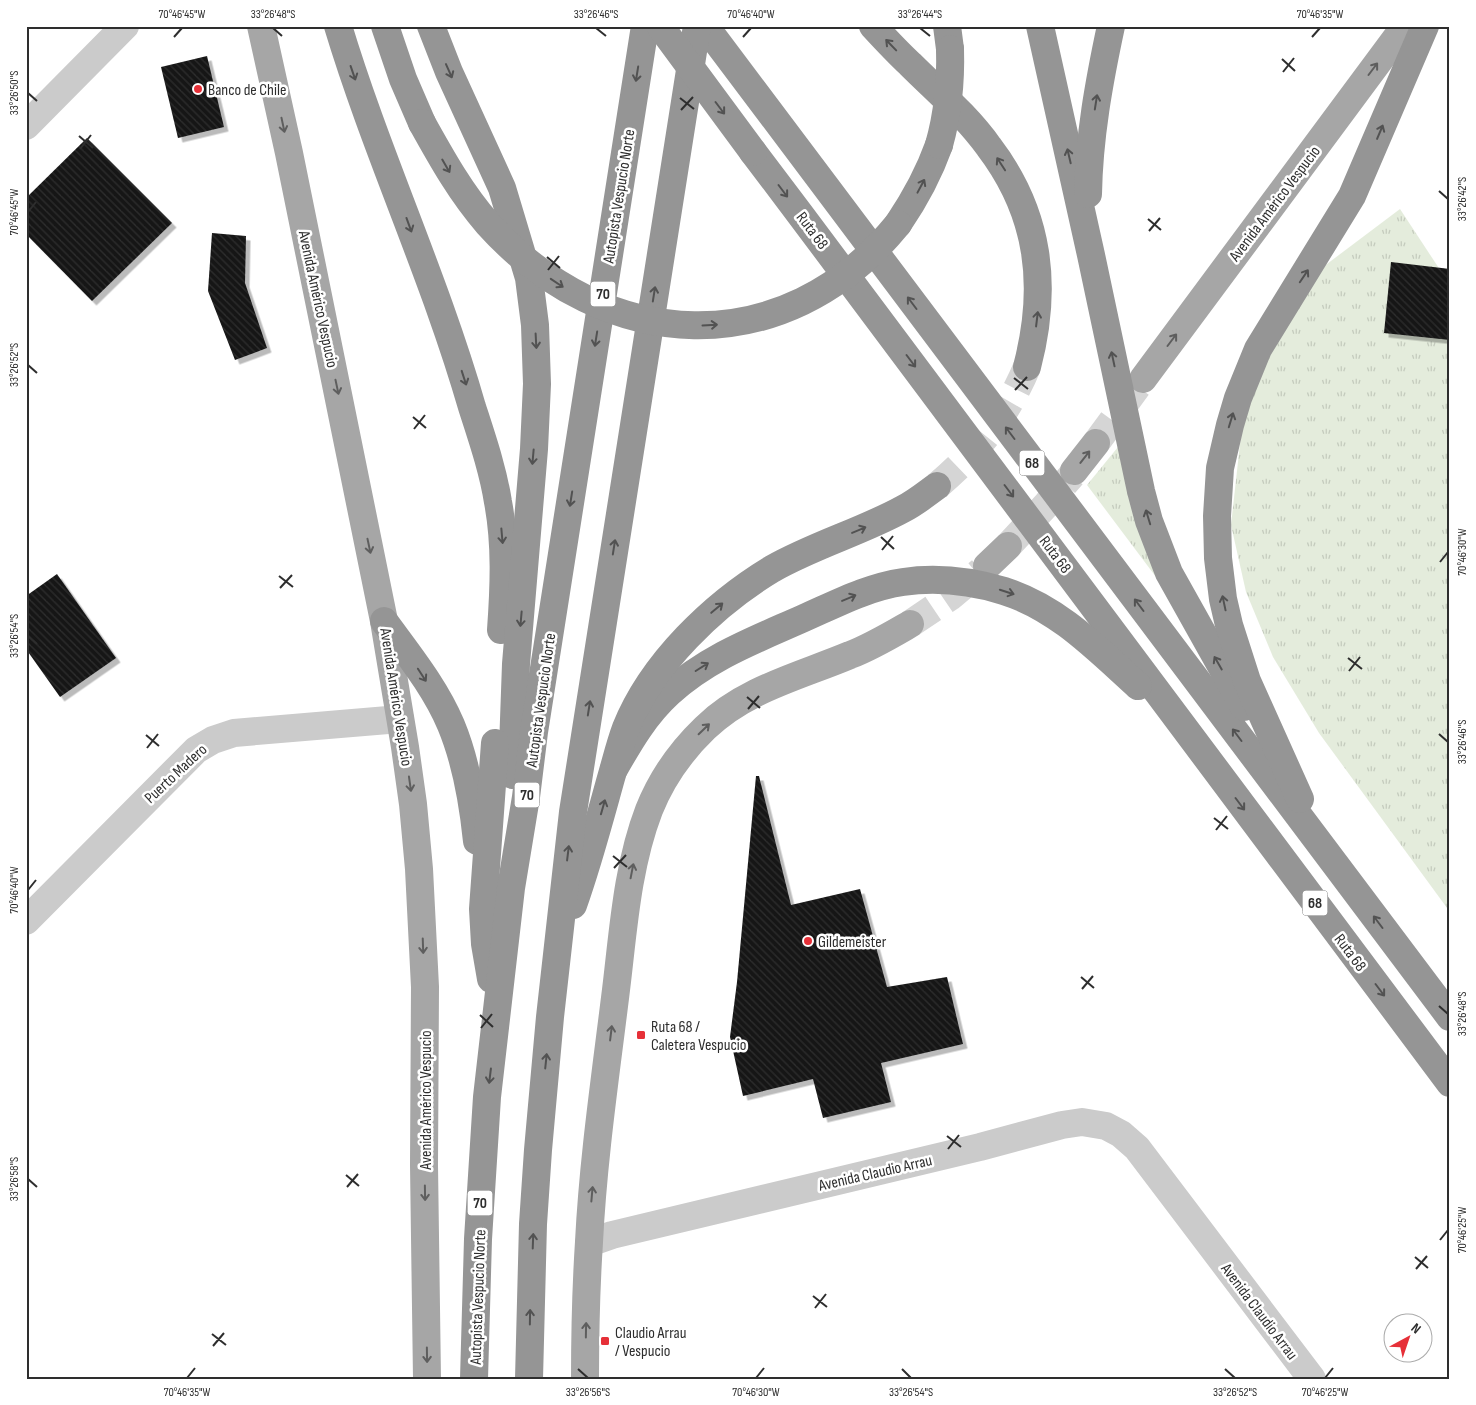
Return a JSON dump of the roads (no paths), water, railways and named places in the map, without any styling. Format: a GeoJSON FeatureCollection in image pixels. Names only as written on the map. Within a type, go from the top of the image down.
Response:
{"type":"FeatureCollection","features":[{"type":"Feature","properties":{"kind":"highway"},"geometry":{"type":"LineString","coordinates":[[338,26],[367,113],[454,349],[498,502],[503,540],[503,597],[484,910]]}},
{"type":"Feature","properties":{"kind":"highway"},"geometry":{"type":"LineString","coordinates":[[385,26],[403,79],[422,123],[453,178],[470,202],[513,249],[568,291],[615,312],[640,319],[690,326],[738,322],[785,309],[808,299],[858,266],[879,246],[898,224],[912,203],[924,182],[939,145],[948,105],[951,77],[948,38]]}},
{"type":"Feature","properties":{"kind":"highway"},"geometry":{"type":"LineString","coordinates":[[431,26],[449,72],[502,188],[529,278],[535,325],[537,384],[534,449],[516,664],[514,745],[492,983]]}},
{"type":"Feature","properties":{"kind":"highway","name":"Autopista Vespucio Norte"},"geometry":{"type":"LineString","coordinates":[[474,1379],[475,1312],[487,1097],[511,888],[645,26]]}},
{"type":"Feature","properties":{"kind":"highway","name":"Ruta 68"},"geometry":{"type":"LineString","coordinates":[[660,26],[1450,1083]]}},
{"type":"Feature","properties":{"kind":"highway"},"geometry":{"type":"LineString","coordinates":[[529,1379],[532,1252],[537,1159],[575,802],[697,26]]}},
{"type":"Feature","properties":{"kind":"highway","name":"68"},"geometry":{"type":"LineString","coordinates":[[704,26],[1450,1017]]}},
{"type":"Feature","properties":{"kind":"highway"},"geometry":{"type":"LineString","coordinates":[[873,26],[971,125],[994,154],[1017,193],[1032,232],[1039,277],[1034,342],[1027,367]]}},
{"type":"Feature","properties":{"kind":"highway"},"geometry":{"type":"LineString","coordinates":[[1040,26],[1141,491],[1159,550],[1168,574],[1319,843]]}},
{"type":"Feature","properties":{"kind":"highway"},"geometry":{"type":"LineString","coordinates":[[1091,255],[1088,198],[1089,160],[1099,85],[1111,26]]}},
{"type":"Feature","properties":{"kind":"highway"},"geometry":{"type":"LineString","coordinates":[[1319,843],[1247,681],[1229,625],[1218,558],[1217,516],[1220,468],[1236,407],[1258,349],[1352,196],[1425,26]]}},
{"type":"Feature","properties":{"kind":"highway"},"geometry":{"type":"LineString","coordinates":[[558,954],[589,859],[627,726],[646,690],[678,647],[718,608],[743,588],[774,568],[904,509],[937,486]]}},
{"type":"Feature","properties":{"kind":"highway"},"geometry":{"type":"LineString","coordinates":[[614,769],[641,723],[668,693],[697,670],[741,646],[862,592],[918,580],[949,580],[982,585],[1018,596],[1041,606],[1074,628],[1180,723]]}},
{"type":"Feature","properties":{"kind":"highway"},"geometry":{"type":"LineString","coordinates":[[384,620],[428,685],[451,725],[464,764],[474,814],[484,910],[485,944],[492,983],[495,1028]]}},
{"type":"Feature","properties":{"kind":"main road","name":"Avenida Américo Vespucio"},"geometry":{"type":"LineString","coordinates":[[261,26],[289,153],[384,620],[415,822],[424,958],[427,1379]]}},
{"type":"Feature","properties":{"kind":"main road","name":"Avenida Américo Vespucio"},"geometry":{"type":"LineString","coordinates":[[1143,379],[1405,26]]}},
{"type":"Feature","properties":{"kind":"main road"},"geometry":{"type":"LineString","coordinates":[[1074,471],[1096,443]]}},
{"type":"Feature","properties":{"kind":"main road"},"geometry":{"type":"LineString","coordinates":[[987,566],[1008,546]]}},
{"type":"Feature","properties":{"kind":"main road"},"geometry":{"type":"LineString","coordinates":[[586,1379],[589,1243],[596,1153],[628,895],[639,840],[655,796],[687,747],[705,728],[736,704],[762,689],[870,647],[910,624]]}},
{"type":"Feature","properties":{"kind":"street"},"geometry":{"type":"LineString","coordinates":[[26,126],[124,26]]}},
{"type":"Feature","properties":{"kind":"street","name":"Puerto Madero"},"geometry":{"type":"LineString","coordinates":[[26,920],[196,750],[213,740],[234,733],[400,718]]}},
{"type":"Feature","properties":{"kind":"street","name":"Avenida Claudio Arrau"},"geometry":{"type":"LineString","coordinates":[[589,1243],[612,1234],[980,1147],[1062,1125],[1082,1122],[1106,1126],[1121,1134],[1137,1148],[1312,1379]]}},
{"type":"Feature","properties":{"kind":"tunnel"},"geometry":{"type":"LineString","coordinates":[[937,486],[965,460],[989,432],[1010,402],[1027,367]]}},
{"type":"Feature","properties":{"kind":"tunnel"},"geometry":{"type":"LineString","coordinates":[[1096,443],[1143,379]]}},
{"type":"Feature","properties":{"kind":"tunnel"},"geometry":{"type":"LineString","coordinates":[[1008,546],[1072,475]]}},
{"type":"Feature","properties":{"kind":"tunnel"},"geometry":{"type":"LineString","coordinates":[[910,624],[950,597],[981,571]]}},
{"type":"Feature","properties":{"kind":"place","name":"Banco de Chile"},"geometry":{"type":"Point","coordinates":[198,89]}},
{"type":"Feature","properties":{"kind":"place","name":"Gildemeister"},"geometry":{"type":"Point","coordinates":[808,941]}},
{"type":"Feature","properties":{"kind":"place","name":"Ruta 68 / Caletera Vespucio"},"geometry":{"type":"Point","coordinates":[641,1035]}},
{"type":"Feature","properties":{"kind":"place","name":"Claudio Arrau / Vespucio"},"geometry":{"type":"Point","coordinates":[605,1341]}}]}
